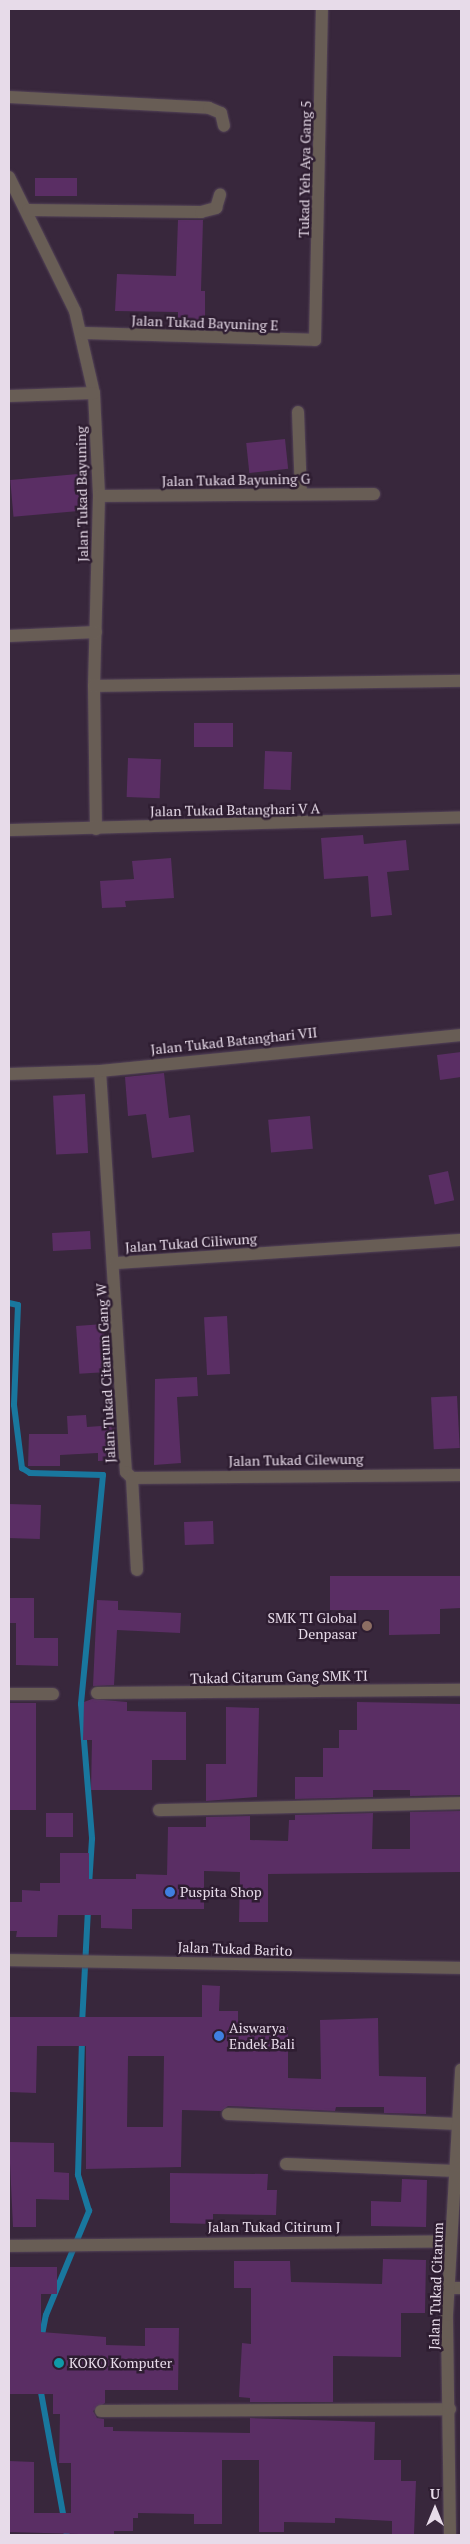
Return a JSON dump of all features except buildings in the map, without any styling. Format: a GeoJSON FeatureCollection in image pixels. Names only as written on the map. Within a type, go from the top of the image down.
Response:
{"type":"FeatureCollection","features":[{"type":"Feature","properties":{"kind":"street","name":"Tukad Yeh Aya Gang 5"},"geometry":{"type":"LineString","coordinates":[[318,329],[322,9]]}},
{"type":"Feature","properties":{"kind":"street"},"geometry":{"type":"LineString","coordinates":[[9,97],[209,108],[221,113],[224,126]]}},
{"type":"Feature","properties":{"kind":"street","name":"Jalan Tukad Bayuning"},"geometry":{"type":"LineString","coordinates":[[9,177],[28,210],[82,333],[94,393],[99,496],[94,686],[96,829]]}},
{"type":"Feature","properties":{"kind":"street"},"geometry":{"type":"LineString","coordinates":[[28,210],[201,212],[216,208],[220,195]]}},
{"type":"Feature","properties":{"kind":"street","name":"Jalan Tukad Bayuning E"},"geometry":{"type":"LineString","coordinates":[[82,333],[304,342],[315,340],[318,329]]}},
{"type":"Feature","properties":{"kind":"street"},"geometry":{"type":"LineString","coordinates":[[9,396],[94,393]]}},
{"type":"Feature","properties":{"kind":"street"},"geometry":{"type":"LineString","coordinates":[[298,412],[301,494]]}},
{"type":"Feature","properties":{"kind":"street","name":"Jalan Tukad Bayuning G"},"geometry":{"type":"LineString","coordinates":[[99,496],[374,494]]}},
{"type":"Feature","properties":{"kind":"street"},"geometry":{"type":"LineString","coordinates":[[9,636],[96,632]]}},
{"type":"Feature","properties":{"kind":"street"},"geometry":{"type":"LineString","coordinates":[[94,686],[461,681]]}},
{"type":"Feature","properties":{"kind":"street","name":"Jalan Tukad Batanghari V A"},"geometry":{"type":"LineString","coordinates":[[9,830],[96,829],[461,817]]}},
{"type":"Feature","properties":{"kind":"street","name":"Jalan Tukad Batanghari VII"},"geometry":{"type":"LineString","coordinates":[[9,1074],[100,1070],[461,1036]]}},
{"type":"Feature","properties":{"kind":"street","name":"Jalan Tukad Ciliwung"},"geometry":{"type":"LineString","coordinates":[[100,1070],[116,1263],[461,1240]]}},
{"type":"Feature","properties":{"kind":"street","name":"Jalan Tukad Citarum Gang W"},"geometry":{"type":"LineString","coordinates":[[116,1263],[126,1472],[132,1478],[137,1570]]}},
{"type":"Feature","properties":{"kind":"street","name":"Jalan Tukad Cilewung"},"geometry":{"type":"LineString","coordinates":[[132,1478],[461,1474]]}},
{"type":"Feature","properties":{"kind":"street","name":"Tukad Citarum Gang SMK TI"},"geometry":{"type":"LineString","coordinates":[[97,1693],[461,1690]]}},
{"type":"Feature","properties":{"kind":"street"},"geometry":{"type":"LineString","coordinates":[[9,1694],[53,1694]]}},
{"type":"Feature","properties":{"kind":"street"},"geometry":{"type":"LineString","coordinates":[[159,1810],[461,1803]]}},
{"type":"Feature","properties":{"kind":"street","name":"Jalan Tukad Barito"},"geometry":{"type":"LineString","coordinates":[[9,1960],[461,1968]]}},
{"type":"Feature","properties":{"kind":"street","name":"Jalan Tukad Citarum"},"geometry":{"type":"LineString","coordinates":[[450,2535],[455,2477],[450,2409],[455,2288],[451,2241],[460,2118],[461,2069]]}},
{"type":"Feature","properties":{"kind":"street"},"geometry":{"type":"LineString","coordinates":[[228,2114],[460,2118]]}},
{"type":"Feature","properties":{"kind":"street"},"geometry":{"type":"LineString","coordinates":[[286,2164],[456,2171]]}},
{"type":"Feature","properties":{"kind":"street","name":"Jalan Tukad Citirum J"},"geometry":{"type":"LineString","coordinates":[[9,2246],[451,2241]]}},
{"type":"Feature","properties":{"kind":"street"},"geometry":{"type":"LineString","coordinates":[[101,2411],[450,2409]]}},
{"type":"Feature","properties":{"kind":"waterway"},"geometry":{"type":"LineString","coordinates":[[9,1303],[18,1305],[14,1405],[22,1468],[30,1473],[103,1475],[81,1704],[92,1839],[89,1886]]}},
{"type":"Feature","properties":{"kind":"waterway"},"geometry":{"type":"LineString","coordinates":[[82,2024],[88,1909]]}},
{"type":"Feature","properties":{"kind":"waterway"},"geometry":{"type":"LineString","coordinates":[[41,2340],[46,2315],[89,2211],[78,2175],[82,2039]]}},
{"type":"Feature","properties":{"kind":"waterway"},"geometry":{"type":"LineString","coordinates":[[40,2387],[67,2535]]}},
{"type":"Feature","properties":{"kind":"place","name":"SMK TI Global Denpasar"},"geometry":{"type":"Point","coordinates":[367,1626]}},
{"type":"Feature","properties":{"kind":"place","name":"Puspita Shop"},"geometry":{"type":"Point","coordinates":[170,1892]}},
{"type":"Feature","properties":{"kind":"place","name":"Aiswarya Endek Bali"},"geometry":{"type":"Point","coordinates":[219,2036]}},
{"type":"Feature","properties":{"kind":"place","name":"KOKO Komputer"},"geometry":{"type":"Point","coordinates":[59,2363]}}]}
